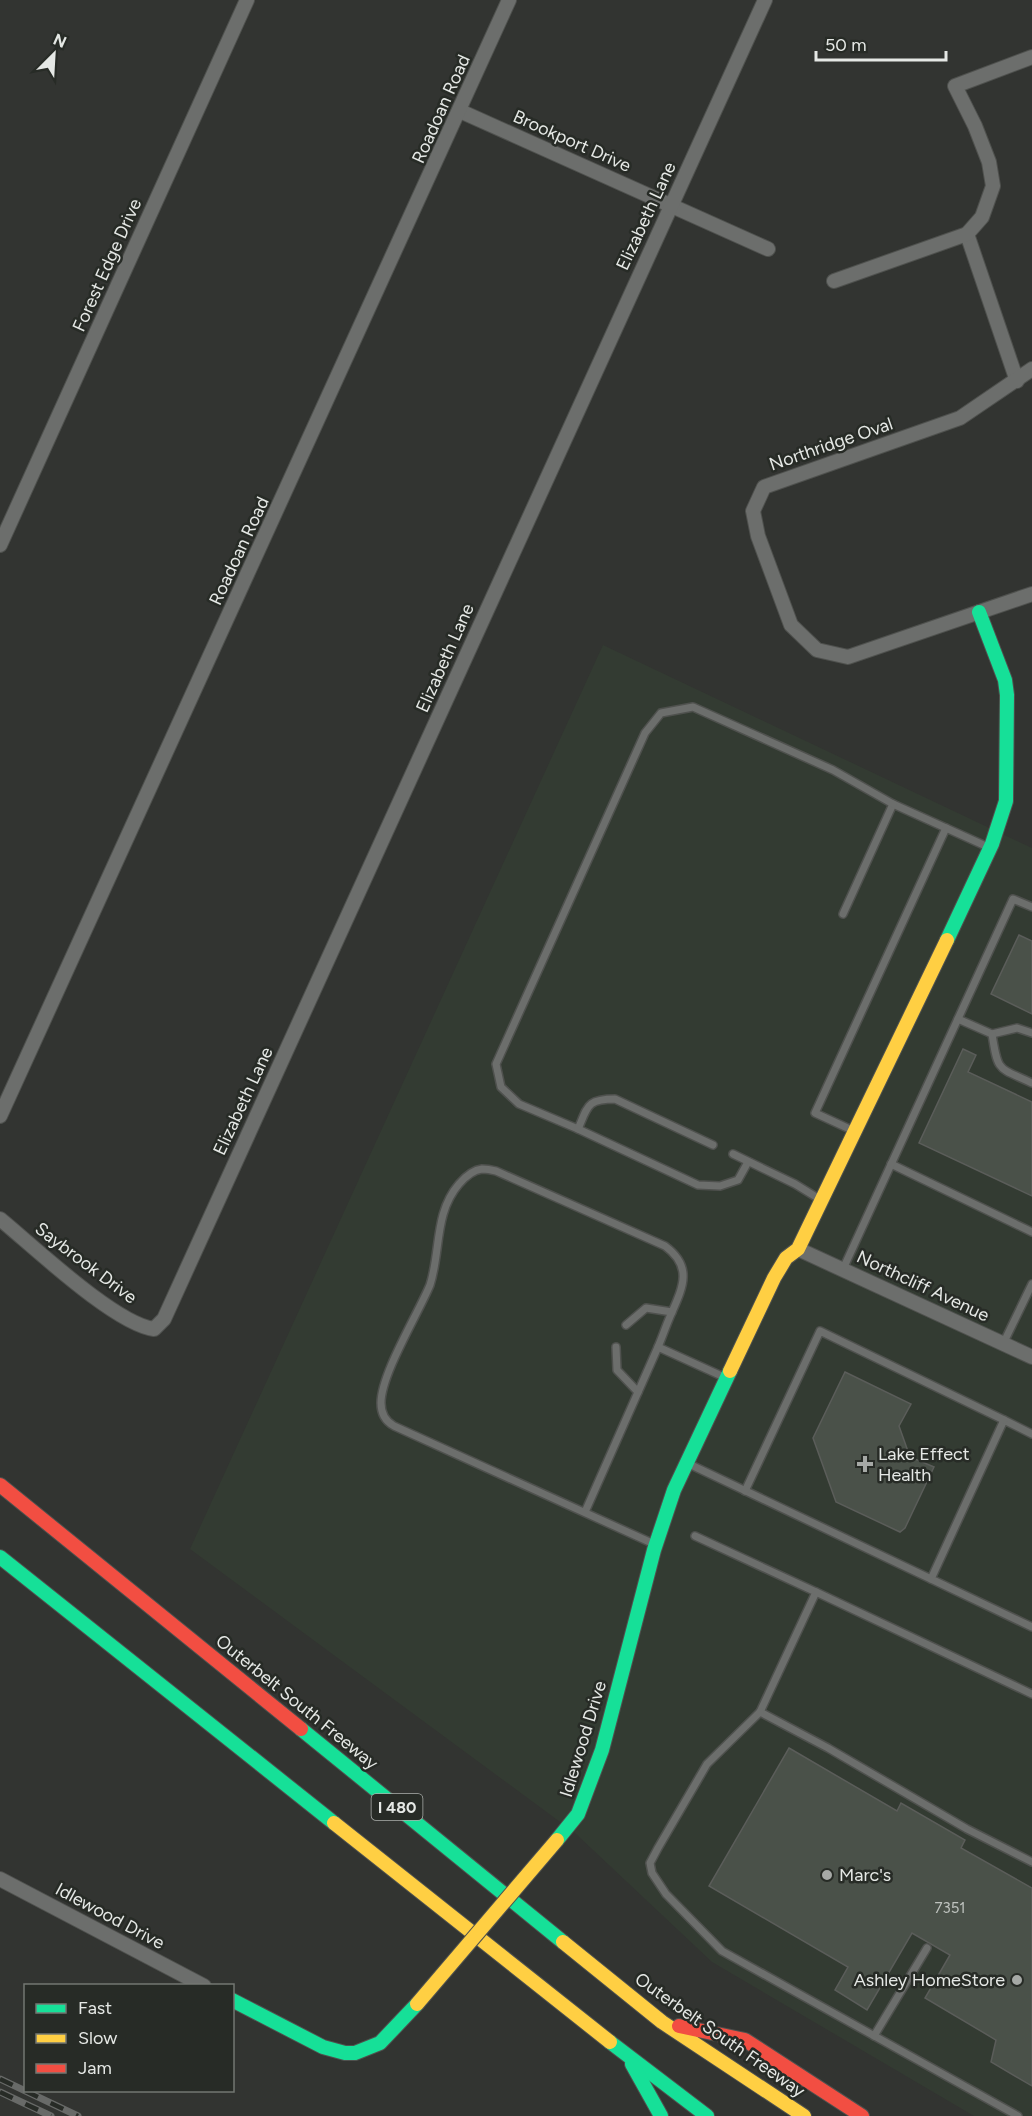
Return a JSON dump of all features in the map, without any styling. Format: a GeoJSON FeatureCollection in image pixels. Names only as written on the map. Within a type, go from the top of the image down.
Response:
{"type":"FeatureCollection","features":[{"type":"Feature","properties":{"kind":"main road","name":"Idlewood Drive"},"geometry":{"type":"LineString","coordinates":[[234,2001],[323,2047],[345,2053],[355,2053],[380,2043],[398,2027],[578,1814],[602,1750],[656,1545],[674,1490],[782,1264],[798,1249],[930,978],[990,848],[1006,801],[1005,680],[979,612]]}},
{"type":"Feature","properties":{"kind":"main road","name":"Outerbelt South Freeway"},"geometry":{"type":"LineString","coordinates":[[0,1485],[662,2022],[804,2116]]}},
{"type":"Feature","properties":{"kind":"main road","name":"I 480"},"geometry":{"type":"LineString","coordinates":[[0,1557],[627,2056],[707,2116]]}},
{"type":"Feature","properties":{"kind":"main road"},"geometry":{"type":"LineString","coordinates":[[662,2022],[745,2040],[862,2116]]}},
{"type":"Feature","properties":{"kind":"main road"},"geometry":{"type":"LineString","coordinates":[[627,2056],[661,2116]]}},
{"type":"Feature","properties":{"kind":"street","name":"Forest Edge Drive"},"geometry":{"type":"LineString","coordinates":[[0,545],[247,0]]}},
{"type":"Feature","properties":{"kind":"street","name":"Roadoan Road"},"geometry":{"type":"LineString","coordinates":[[0,1116],[509,0]]}},
{"type":"Feature","properties":{"kind":"street","name":"Elizabeth Lane"},"geometry":{"type":"LineString","coordinates":[[154,1329],[164,1319],[765,0]]}},
{"type":"Feature","properties":{"kind":"street"},"geometry":{"type":"LineString","coordinates":[[834,281],[967,234],[982,217],[993,186],[986,153],[955,86],[1032,57]]}},
{"type":"Feature","properties":{"kind":"street","name":"Brookport Drive"},"geometry":{"type":"LineString","coordinates":[[460,111],[768,249]]}},
{"type":"Feature","properties":{"kind":"street"},"geometry":{"type":"LineString","coordinates":[[967,234],[1017,381]]}},
{"type":"Feature","properties":{"kind":"street","name":"Northridge Oval"},"geometry":{"type":"LineString","coordinates":[[1032,369],[960,418],[764,487],[753,511],[758,536],[791,625],[817,650],[848,657],[1032,594]]}},
{"type":"Feature","properties":{"kind":"street","name":"Saybrook Drive"},"geometry":{"type":"LineString","coordinates":[[0,1219],[107,1306],[136,1324],[154,1329]]}},
{"type":"Feature","properties":{"kind":"street","name":"Northcliff Avenue"},"geometry":{"type":"LineString","coordinates":[[798,1249],[1032,1357]]}},
{"type":"Feature","properties":{"kind":"street","name":"Idlewood Drive"},"geometry":{"type":"LineString","coordinates":[[0,1879],[200,1984]]}},
{"type":"Feature","properties":{"kind":"lane"},"geometry":{"type":"LineString","coordinates":[[748,1162],[738,1180],[720,1186],[698,1185],[519,1104],[501,1087],[496,1064],[645,733],[661,713],[693,707],[833,770],[893,804],[990,848]]}},
{"type":"Feature","properties":{"kind":"lane"},"geometry":{"type":"LineString","coordinates":[[843,914],[893,804]]}},
{"type":"Feature","properties":{"kind":"lane"},"geometry":{"type":"LineString","coordinates":[[854,1131],[815,1113],[946,828]]}},
{"type":"Feature","properties":{"kind":"lane"},"geometry":{"type":"LineString","coordinates":[[843,1269],[1014,899],[1032,907]]}},
{"type":"Feature","properties":{"kind":"lane"},"geometry":{"type":"LineString","coordinates":[[958,1019],[992,1034],[1017,1028],[1032,1033]]}},
{"type":"Feature","properties":{"kind":"lane"},"geometry":{"type":"LineString","coordinates":[[992,1034],[996,1062],[1002,1069],[1032,1083]]}},
{"type":"Feature","properties":{"kind":"lane"},"geometry":{"type":"LineString","coordinates":[[578,1129],[587,1107],[598,1099],[615,1099],[713,1145]]}},
{"type":"Feature","properties":{"kind":"lane"},"geometry":{"type":"LineString","coordinates":[[733,1154],[795,1184],[821,1200]]}},
{"type":"Feature","properties":{"kind":"lane"},"geometry":{"type":"LineString","coordinates":[[891,1164],[1032,1232]]}},
{"type":"Feature","properties":{"kind":"lane"},"geometry":{"type":"LineString","coordinates":[[585,1512],[684,1284],[680,1261],[664,1246],[496,1171],[482,1169],[470,1174],[452,1192],[439,1227],[430,1285],[386,1379],[381,1403],[384,1416],[394,1426],[656,1545]]}},
{"type":"Feature","properties":{"kind":"lane"},"geometry":{"type":"LineString","coordinates":[[1003,1344],[1032,1284]]}},
{"type":"Feature","properties":{"kind":"lane"},"geometry":{"type":"LineString","coordinates":[[626,1325],[646,1308],[672,1312]]}},
{"type":"Feature","properties":{"kind":"lane"},"geometry":{"type":"LineString","coordinates":[[745,1491],[820,1331],[1032,1434]]}},
{"type":"Feature","properties":{"kind":"lane"},"geometry":{"type":"LineString","coordinates":[[616,1347],[617,1370],[638,1392]]}},
{"type":"Feature","properties":{"kind":"lane"},"geometry":{"type":"LineString","coordinates":[[658,1347],[726,1378]]}},
{"type":"Feature","properties":{"kind":"lane"},"geometry":{"type":"LineString","coordinates":[[931,1579],[1004,1420]]}},
{"type":"Feature","properties":{"kind":"lane"},"geometry":{"type":"LineString","coordinates":[[686,1462],[1032,1627]]}},
{"type":"Feature","properties":{"kind":"lane"},"geometry":{"type":"LineString","coordinates":[[695,1536],[1032,1694]]}},
{"type":"Feature","properties":{"kind":"lane"},"geometry":{"type":"LineString","coordinates":[[816,1592],[760,1712],[707,1764],[650,1863],[651,1873],[666,1894],[722,1951],[1018,2116]]}},
{"type":"Feature","properties":{"kind":"lane"},"geometry":{"type":"LineString","coordinates":[[760,1712],[828,1748],[967,1829],[1032,1862]]}},
{"type":"Feature","properties":{"kind":"lane"},"geometry":{"type":"LineString","coordinates":[[874,2036],[927,1948]]}},
{"type":"Feature","properties":{"kind":"shaded area"},"geometry":{"type":"Polygon","coordinates":[[[603,645],[1032,848],[1032,2116],[974,2116],[712,1962],[575,1833],[190,1549],[603,645]]]}},
{"type":"Feature","properties":{"kind":"building"},"geometry":{"type":"Polygon","coordinates":[[[1019,935],[1032,941],[1032,1014],[991,994],[1019,935]]]}},
{"type":"Feature","properties":{"kind":"building"},"geometry":{"type":"Polygon","coordinates":[[[963,1049],[976,1055],[968,1072],[1032,1102],[1032,1196],[919,1143],[963,1049]]]}},
{"type":"Feature","properties":{"kind":"building"},"geometry":{"type":"Polygon","coordinates":[[[845,1372],[911,1404],[899,1426],[910,1457],[934,1467],[905,1528],[900,1532],[836,1502],[813,1438],[845,1372]]]}},
{"type":"Feature","properties":{"kind":"building"},"geometry":{"type":"Polygon","coordinates":[[[789,1748],[897,1811],[901,1803],[965,1840],[961,1848],[1032,1888],[1032,2086],[991,2062],[996,2040],[925,1998],[950,1955],[912,1933],[867,2010],[835,1990],[848,1967],[709,1886],[789,1748]]]}},
{"type":"Feature","properties":{"kind":"railway"},"geometry":{"type":"LineString","coordinates":[[0,2079],[24,2090]]}},
{"type":"Feature","properties":{"kind":"railway"},"geometry":{"type":"LineString","coordinates":[[0,2092],[51,2116]]}},
{"type":"Feature","properties":{"kind":"railway"},"geometry":{"type":"LineString","coordinates":[[27,2092],[78,2116]]}},
{"type":"Feature","properties":{"kind":"traffic: fast"},"geometry":{"type":"LineString","coordinates":[[947,940],[992,844],[1006,801],[1007,695],[1005,680],[979,612]]}},
{"type":"Feature","properties":{"kind":"traffic: fast"},"geometry":{"type":"LineString","coordinates":[[557,1840],[578,1814],[602,1750],[654,1550],[674,1490],[730,1371]]}},
{"type":"Feature","properties":{"kind":"traffic: fast"},"geometry":{"type":"LineString","coordinates":[[0,1557],[334,1823]]}},
{"type":"Feature","properties":{"kind":"traffic: fast"},"geometry":{"type":"LineString","coordinates":[[301,1729],[563,1942]]}},
{"type":"Feature","properties":{"kind":"traffic: fast"},"geometry":{"type":"LineString","coordinates":[[234,2001],[323,2047],[345,2053],[355,2053],[380,2043],[417,2004]]}},
{"type":"Feature","properties":{"kind":"traffic: fast"},"geometry":{"type":"LineString","coordinates":[[610,2042],[707,2116]]}},
{"type":"Feature","properties":{"kind":"traffic: fast"},"geometry":{"type":"LineString","coordinates":[[632,2064],[661,2116]]}},
{"type":"Feature","properties":{"kind":"traffic: slow"},"geometry":{"type":"LineString","coordinates":[[730,1371],[774,1278],[786,1258],[798,1249],[947,940]]}},
{"type":"Feature","properties":{"kind":"traffic: slow"},"geometry":{"type":"LineString","coordinates":[[334,1823],[610,2042]]}},
{"type":"Feature","properties":{"kind":"traffic: slow"},"geometry":{"type":"LineString","coordinates":[[417,2004],[557,1840]]}},
{"type":"Feature","properties":{"kind":"traffic: slow"},"geometry":{"type":"LineString","coordinates":[[563,1942],[662,2022],[804,2116]]}},
{"type":"Feature","properties":{"kind":"traffic: jam"},"geometry":{"type":"LineString","coordinates":[[0,1485],[301,1729]]}},
{"type":"Feature","properties":{"kind":"traffic: jam"},"geometry":{"type":"LineString","coordinates":[[679,2026],[745,2040],[862,2116]]}},
{"type":"Feature","properties":{"kind":"place","name":"Lake Effect Health"},"geometry":{"type":"Point","coordinates":[865,1464]}},
{"type":"Feature","properties":{"kind":"place","name":"Marc's"},"geometry":{"type":"Point","coordinates":[827,1875]}},
{"type":"Feature","properties":{"kind":"place","name":"Ashley HomeStore"},"geometry":{"type":"Point","coordinates":[1017,1980]}}]}
